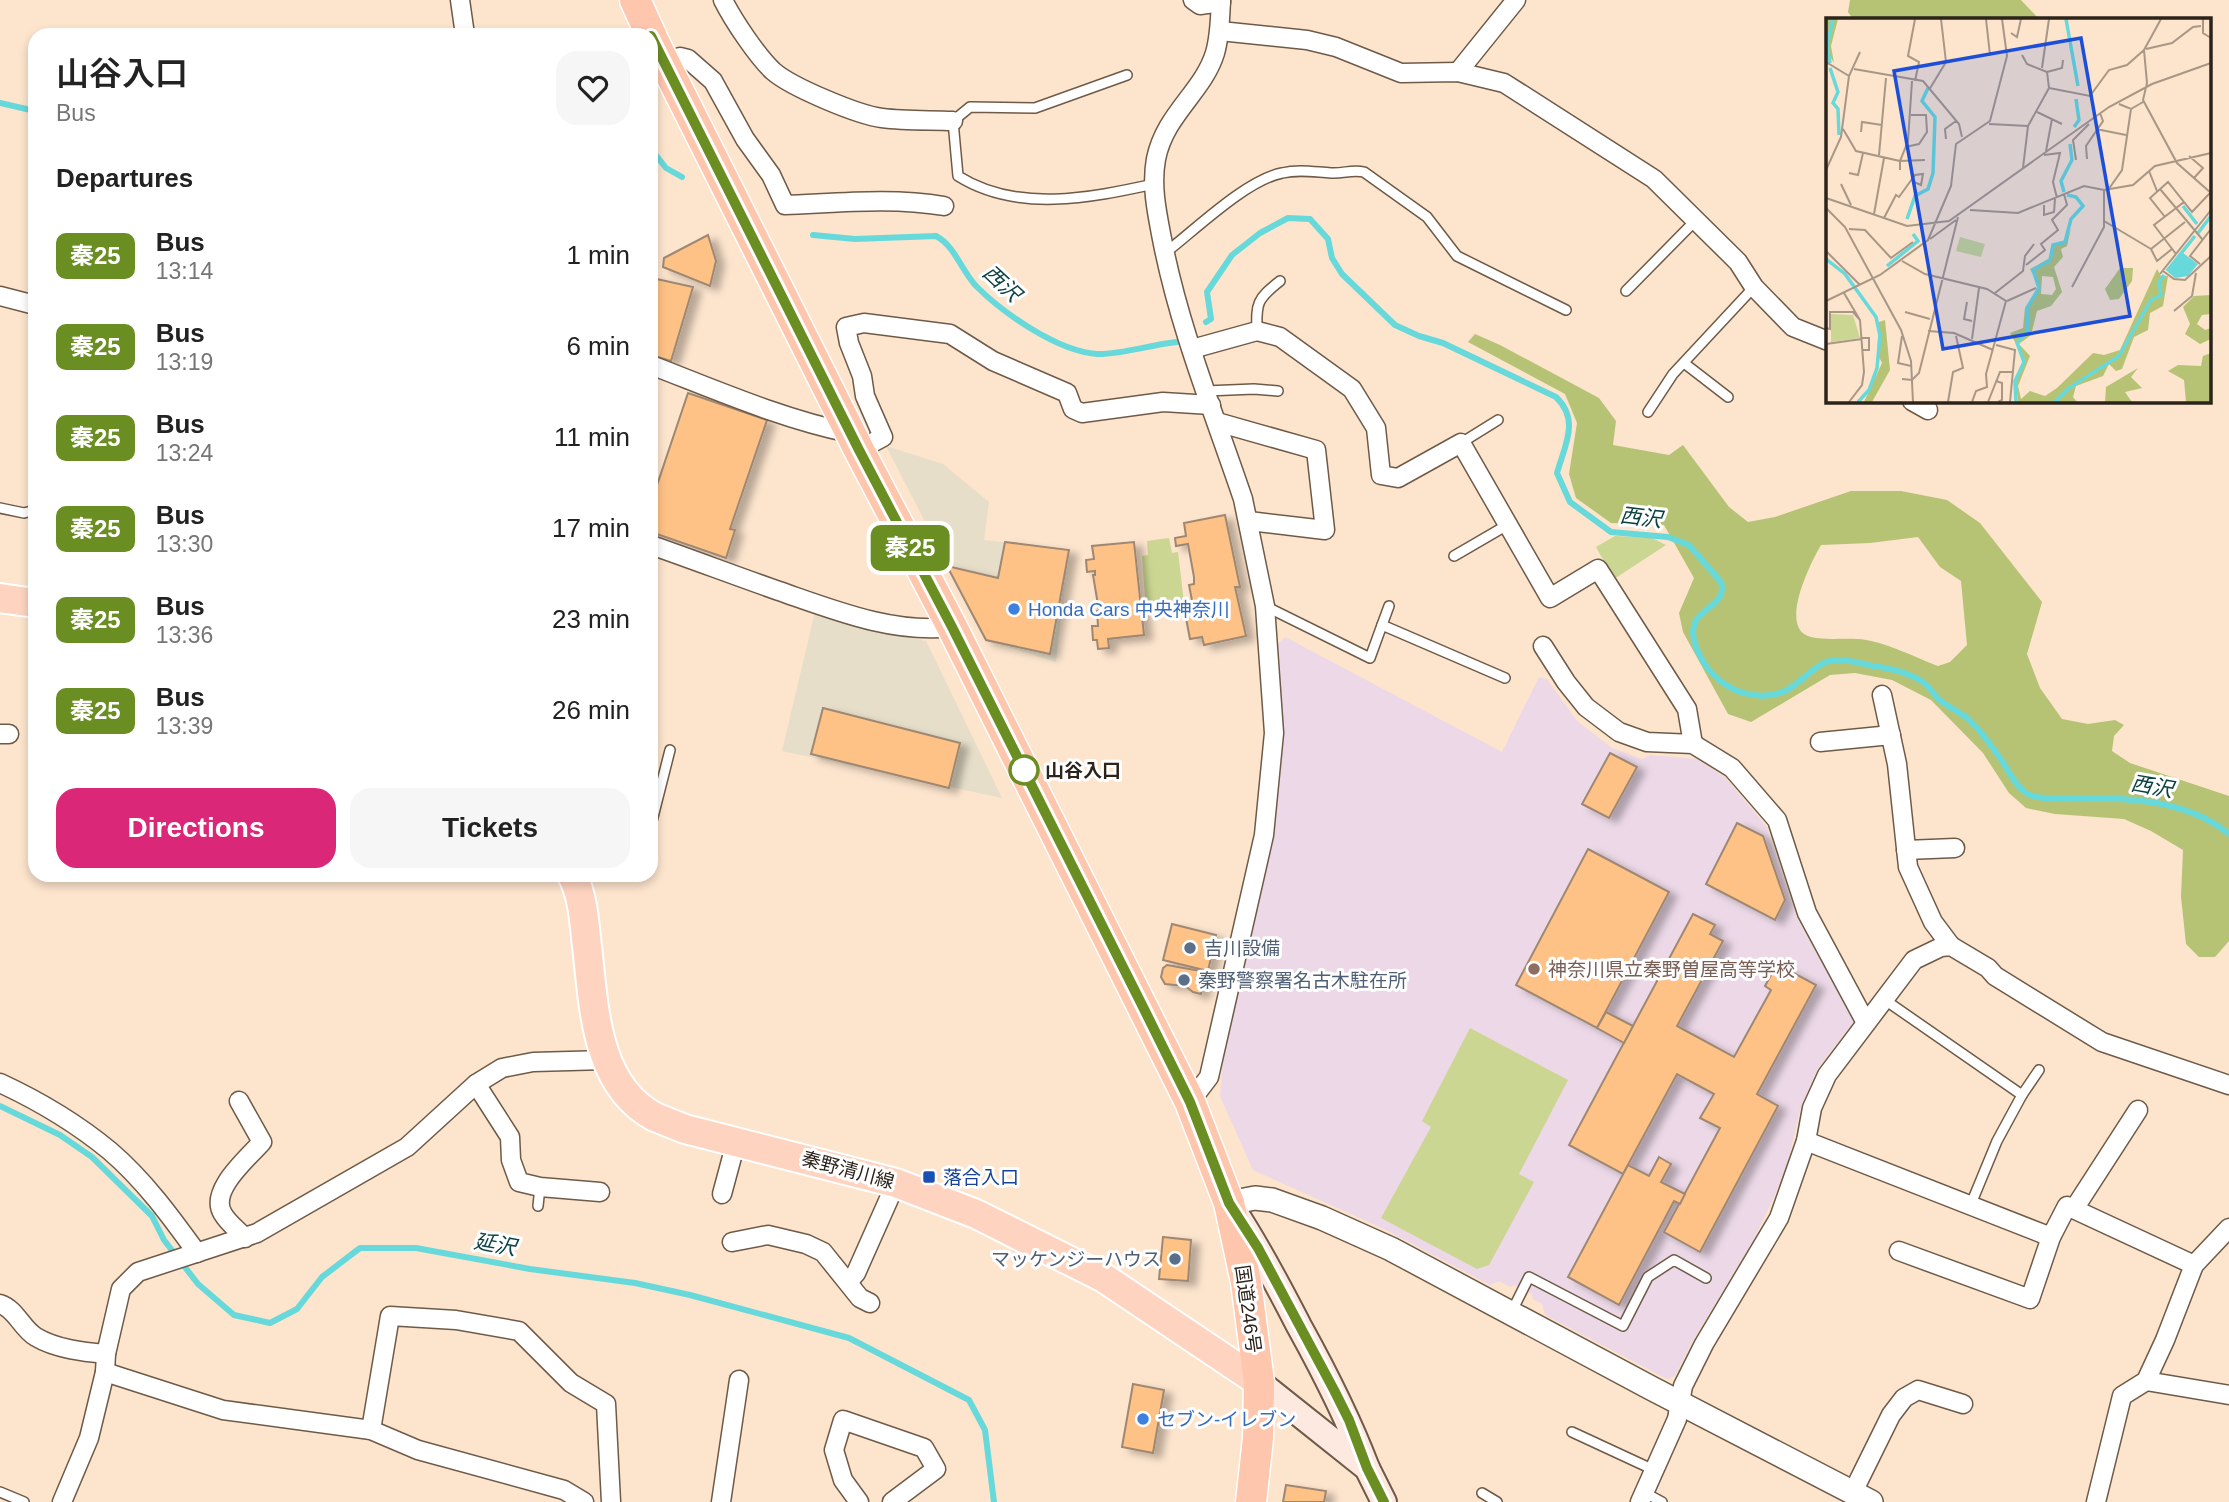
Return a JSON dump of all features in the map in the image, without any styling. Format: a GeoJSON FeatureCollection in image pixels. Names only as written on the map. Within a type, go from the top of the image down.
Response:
{"type":"FeatureCollection","features":[{"type":"Feature","properties":{"kind":"highway","name":"国道246号"},"geometry":{"type":"LineString","coordinates":[[635,0],[648,28]]}},
{"type":"Feature","properties":{"kind":"highway","name":"国道246号"},"geometry":{"type":"LineString","coordinates":[[658,50],[1190,1102],[1229,1203],[1246,1282],[1259,1382],[1258,1438],[1251,1502]]}},
{"type":"Feature","properties":{"kind":"main road"},"geometry":{"type":"LineString","coordinates":[[0,598],[28,602]]}},
{"type":"Feature","properties":{"kind":"main road","name":"秦野清川線"},"geometry":{"type":"LineString","coordinates":[[574,882],[582,907],[597,1023],[606,1060],[612,1074],[634,1100],[653,1116],[685,1129],[896,1183],[976,1214],[1104,1278],[1259,1382]]}},
{"type":"Feature","properties":{"kind":"main road"},"geometry":{"type":"LineString","coordinates":[[1229,1203],[1258,1248],[1334,1390],[1384,1502]]}},
{"type":"Feature","properties":{"kind":"main road"},"geometry":{"type":"LineString","coordinates":[[1259,1382],[1367,1468]]}},
{"type":"Feature","properties":{"kind":"street"},"geometry":{"type":"LineString","coordinates":[[460,0],[464,28]]}},
{"type":"Feature","properties":{"kind":"street"},"geometry":{"type":"LineString","coordinates":[[1190,1102],[1209,1077],[1264,835],[1274,733],[1265,606],[1249,521],[1176,303],[1154,184],[1156,160],[1163,133],[1202,79],[1215,55],[1220,31],[1221,1],[1200,5],[1194,0]]}},
{"type":"Feature","properties":{"kind":"street"},"geometry":{"type":"LineString","coordinates":[[1458,72],[1516,0]]}},
{"type":"Feature","properties":{"kind":"street"},"geometry":{"type":"LineString","coordinates":[[727,3],[774,72],[801,87],[847,110],[881,118],[953,121]]}},
{"type":"Feature","properties":{"kind":"street"},"geometry":{"type":"LineString","coordinates":[[1220,31],[1307,40],[1336,47],[1401,73],[1458,72],[1504,83],[1654,180],[1738,262],[1754,287],[1793,327],[1826,340]]}},
{"type":"Feature","properties":{"kind":"street"},"geometry":{"type":"LineString","coordinates":[[664,63],[680,57],[688,59],[713,81],[746,139],[771,175],[785,205],[909,202],[944,206]]}},
{"type":"Feature","properties":{"kind":"street"},"geometry":{"type":"LineString","coordinates":[[0,296],[28,303]]}},
{"type":"Feature","properties":{"kind":"street"},"geometry":{"type":"LineString","coordinates":[[658,368],[829,429],[854,441],[883,437],[864,396],[862,376],[849,343],[846,327],[864,323],[950,334],[993,361],[1067,393],[1073,409],[1082,413],[1163,402],[1211,406],[1316,450],[1325,530],[1249,521]]}},
{"type":"Feature","properties":{"kind":"street"},"geometry":{"type":"LineString","coordinates":[[1192,349],[1257,331],[1280,337],[1352,389],[1376,428],[1381,474],[1398,478],[1461,443],[1550,598],[1598,569],[1687,709],[1693,744]]}},
{"type":"Feature","properties":{"kind":"street"},"geometry":{"type":"LineString","coordinates":[[1914,402],[1928,410]]}},
{"type":"Feature","properties":{"kind":"street"},"geometry":{"type":"LineString","coordinates":[[658,547],[839,612],[899,627],[928,630],[952,627]]}},
{"type":"Feature","properties":{"kind":"street"},"geometry":{"type":"LineString","coordinates":[[1543,646],[1566,682],[1586,706],[1619,732],[1647,742],[1693,744],[1732,768],[1777,820],[1807,914],[1866,1021]]}},
{"type":"Feature","properties":{"kind":"street"},"geometry":{"type":"LineString","coordinates":[[1882,695],[1903,806],[1908,867],[1933,922],[1951,946],[2102,1041],[2229,1085]]}},
{"type":"Feature","properties":{"kind":"street"},"geometry":{"type":"LineString","coordinates":[[1820,742],[1891,735]]}},
{"type":"Feature","properties":{"kind":"street"},"geometry":{"type":"LineString","coordinates":[[1906,850],[1955,848]]}},
{"type":"Feature","properties":{"kind":"street"},"geometry":{"type":"LineString","coordinates":[[1642,1497],[1677,1419],[1683,1386],[1704,1344],[1779,1218],[1806,1141],[1812,1108],[1827,1075],[1914,960],[1941,947],[1951,946]]}},
{"type":"Feature","properties":{"kind":"street"},"geometry":{"type":"LineString","coordinates":[[62,1502],[89,1438],[121,1289],[138,1272],[245,1238],[407,1147],[476,1084],[502,1068],[533,1062],[606,1060]]}},
{"type":"Feature","properties":{"kind":"street"},"geometry":{"type":"LineString","coordinates":[[0,1083],[40,1102],[110,1152],[163,1207],[198,1253]]}},
{"type":"Feature","properties":{"kind":"street"},"geometry":{"type":"LineString","coordinates":[[476,1084],[510,1137],[511,1160],[519,1182],[540,1187],[600,1192]]}},
{"type":"Feature","properties":{"kind":"street"},"geometry":{"type":"LineString","coordinates":[[239,1101],[262,1142],[223,1186],[218,1200],[221,1213],[245,1238]]}},
{"type":"Feature","properties":{"kind":"street"},"geometry":{"type":"LineString","coordinates":[[2074,1209],[2137,1110]]}},
{"type":"Feature","properties":{"kind":"street"},"geometry":{"type":"LineString","coordinates":[[1806,1141],[2051,1237]]}},
{"type":"Feature","properties":{"kind":"street"},"geometry":{"type":"LineString","coordinates":[[722,1194],[736,1142]]}},
{"type":"Feature","properties":{"kind":"street"},"geometry":{"type":"LineString","coordinates":[[848,1282],[856,1273],[896,1183]]}},
{"type":"Feature","properties":{"kind":"street"},"geometry":{"type":"LineString","coordinates":[[1229,1203],[1255,1198],[1272,1200],[1322,1218],[1391,1249],[1680,1404],[1862,1497],[1891,1415],[1905,1398],[1918,1391],[1963,1404]]}},
{"type":"Feature","properties":{"kind":"street"},"geometry":{"type":"LineString","coordinates":[[1899,1251],[2030,1298],[2051,1237],[2067,1206],[2194,1265]]}},
{"type":"Feature","properties":{"kind":"street"},"geometry":{"type":"LineString","coordinates":[[2096,1502],[2122,1396],[2146,1381],[2194,1265],[2229,1228]]}},
{"type":"Feature","properties":{"kind":"street"},"geometry":{"type":"LineString","coordinates":[[732,1242],[768,1235],[796,1241],[823,1252],[860,1298],[870,1303]]}},
{"type":"Feature","properties":{"kind":"street"},"geometry":{"type":"LineString","coordinates":[[0,1304],[7,1306],[35,1337],[78,1351],[223,1409],[371,1430],[418,1450],[564,1490],[584,1502]]}},
{"type":"Feature","properties":{"kind":"street"},"geometry":{"type":"LineString","coordinates":[[371,1430],[383,1316],[456,1320],[519,1331],[571,1383],[606,1404],[611,1502]]}},
{"type":"Feature","properties":{"kind":"street"},"geometry":{"type":"LineString","coordinates":[[721,1502],[739,1380]]}},
{"type":"Feature","properties":{"kind":"street"},"geometry":{"type":"LineString","coordinates":[[2146,1381],[2229,1395]]}},
{"type":"Feature","properties":{"kind":"street"},"geometry":{"type":"LineString","coordinates":[[859,1502],[843,1480],[834,1450],[843,1420],[925,1448],[936,1469],[894,1502]]}},
{"type":"Feature","properties":{"kind":"lane"},"geometry":{"type":"LineString","coordinates":[[1127,75],[1035,108],[970,107],[953,121],[958,176],[974,186],[1006,197],[1066,199],[1154,184]]}},
{"type":"Feature","properties":{"kind":"lane"},"geometry":{"type":"LineString","coordinates":[[1165,253],[1264,179],[1302,170],[1336,174],[1355,170],[1364,172],[1427,217],[1457,256],[1566,310]]}},
{"type":"Feature","properties":{"kind":"lane"},"geometry":{"type":"LineString","coordinates":[[1626,291],[1696,220]]}},
{"type":"Feature","properties":{"kind":"lane"},"geometry":{"type":"LineString","coordinates":[[1257,331],[1256,307],[1268,290],[1280,281]]}},
{"type":"Feature","properties":{"kind":"lane"},"geometry":{"type":"LineString","coordinates":[[1648,412],[1673,374],[1754,287]]}},
{"type":"Feature","properties":{"kind":"lane"},"geometry":{"type":"LineString","coordinates":[[1684,363],[1728,397]]}},
{"type":"Feature","properties":{"kind":"lane"},"geometry":{"type":"LineString","coordinates":[[1211,406],[1254,389],[1278,391]]}},
{"type":"Feature","properties":{"kind":"lane"},"geometry":{"type":"LineString","coordinates":[[1461,443],[1498,420]]}},
{"type":"Feature","properties":{"kind":"lane"},"geometry":{"type":"LineString","coordinates":[[0,508],[28,512]]}},
{"type":"Feature","properties":{"kind":"lane"},"geometry":{"type":"LineString","coordinates":[[1454,556],[1509,524]]}},
{"type":"Feature","properties":{"kind":"lane"},"geometry":{"type":"LineString","coordinates":[[1265,606],[1370,658],[1389,606]]}},
{"type":"Feature","properties":{"kind":"lane"},"geometry":{"type":"LineString","coordinates":[[1382,625],[1505,678]]}},
{"type":"Feature","properties":{"kind":"lane"},"geometry":{"type":"LineString","coordinates":[[658,790],[670,750]]}},
{"type":"Feature","properties":{"kind":"lane"},"geometry":{"type":"LineString","coordinates":[[1885,1000],[2022,1096]]}},
{"type":"Feature","properties":{"kind":"lane"},"geometry":{"type":"LineString","coordinates":[[1971,1205],[1997,1141],[2039,1070]]}},
{"type":"Feature","properties":{"kind":"lane"},"geometry":{"type":"LineString","coordinates":[[537,1206],[540,1187]]}},
{"type":"Feature","properties":{"kind":"lane"},"geometry":{"type":"LineString","coordinates":[[1511,1313],[1530,1277],[1623,1326],[1648,1277],[1674,1260],[1706,1278]]}},
{"type":"Feature","properties":{"kind":"lane"},"geometry":{"type":"LineString","coordinates":[[1572,1432],[1654,1470]]}},
{"type":"Feature","properties":{"kind":"lane"},"geometry":{"type":"LineString","coordinates":[[0,1492],[24,1502]]}},
{"type":"Feature","properties":{"kind":"lane"},"geometry":{"type":"LineString","coordinates":[[1482,1493],[1497,1502]]}},
{"type":"Feature","properties":{"kind":"lane"},"geometry":{"type":"LineString","coordinates":[[1642,1497],[1662,1502]]}},
{"type":"Feature","properties":{"kind":"shaded area"},"geometry":{"type":"Polygon","coordinates":[[[886,446],[943,464],[989,502],[984,540],[1069,550],[1056,662],[986,640],[886,446]]]}},
{"type":"Feature","properties":{"kind":"shaded area"},"geometry":{"type":"Polygon","coordinates":[[[815,612],[848,623],[926,641],[1002,798],[782,751],[815,612]]]}},
{"type":"Feature","properties":{"kind":"shaded area","name":"神奈川県立秦野曽屋高等学校"},"geometry":{"type":"Polygon","coordinates":[[[1285,637],[1502,752],[1539,677],[1547,679],[1577,721],[1612,748],[1642,759],[1650,755],[1697,759],[1725,777],[1767,827],[1797,918],[1855,1020],[1818,1068],[1801,1106],[1788,1161],[1774,1197],[1753,1241],[1691,1344],[1675,1376],[1667,1379],[1545,1315],[1542,1304],[1533,1299],[1532,1294],[1514,1285],[1510,1287],[1499,1281],[1490,1285],[1384,1229],[1253,1170],[1220,1096],[1224,1048],[1275,821],[1282,715],[1277,645],[1285,637]]]}},
{"type":"Feature","properties":{"kind":"green space"},"geometry":{"type":"Polygon","coordinates":[[[1850,0],[2021,0],[2038,18],[1852,18],[1848,12],[1850,0]]]}},
{"type":"Feature","properties":{"kind":"green space"},"geometry":{"type":"Polygon","coordinates":[[[1475,334],[1599,398],[1616,421],[1613,445],[1669,455],[1683,445],[1729,507],[1748,522],[1775,517],[1851,491],[1901,491],[1947,500],[1980,523],[2042,602],[2027,654],[2040,688],[2062,719],[2088,724],[2115,720],[2124,725],[2114,736],[2112,751],[2130,763],[2229,796],[2229,941],[2215,957],[2199,957],[2186,944],[2181,897],[2183,850],[2124,819],[2055,814],[2026,808],[2009,793],[1983,753],[1931,700],[1892,680],[1855,673],[1830,675],[1751,722],[1728,714],[1683,632],[1679,613],[1694,578],[1664,525],[1611,523],[1576,498],[1569,474],[1577,423],[1565,394],[1468,342],[1475,334]],[[1918,537],[1821,545],[1804,579],[1797,622],[1801,631],[1811,637],[1866,640],[1892,647],[1938,666],[1950,662],[1967,645],[1961,581],[1940,567],[1918,537]]]}},
{"type":"Feature","properties":{"kind":"green space"},"geometry":{"type":"Polygon","coordinates":[[[1615,536],[1652,538],[1666,545],[1614,579],[1596,547],[1615,536]]]}},
{"type":"Feature","properties":{"kind":"green space"},"geometry":{"type":"Polygon","coordinates":[[[1169,538],[1172,553],[1178,552],[1184,603],[1155,605],[1153,609],[1146,610],[1142,556],[1148,555],[1147,541],[1169,538]]]}},
{"type":"Feature","properties":{"kind":"green space"},"geometry":{"type":"Polygon","coordinates":[[[1470,1028],[1568,1080],[1519,1174],[1534,1182],[1489,1265],[1477,1269],[1381,1218],[1431,1127],[1422,1121],[1470,1028]]]}},
{"type":"Feature","properties":{"kind":"building"},"geometry":{"type":"Polygon","coordinates":[[[708,235],[716,261],[710,286],[663,267],[664,258],[708,235]]]}},
{"type":"Feature","properties":{"kind":"building"},"geometry":{"type":"Polygon","coordinates":[[[658,279],[693,287],[671,361],[658,357],[658,279]]]}},
{"type":"Feature","properties":{"kind":"building"},"geometry":{"type":"Polygon","coordinates":[[[688,393],[767,420],[730,529],[735,530],[726,558],[658,534],[658,482],[688,393]]]}},
{"type":"Feature","properties":{"kind":"building"},"geometry":{"type":"Polygon","coordinates":[[[1225,515],[1240,587],[1235,587],[1246,636],[1204,645],[1202,637],[1190,639],[1185,613],[1194,611],[1189,585],[1194,584],[1194,577],[1188,544],[1176,546],[1175,538],[1186,536],[1184,523],[1225,515]]]}},
{"type":"Feature","properties":{"kind":"building","name":"Honda Cars 中央神奈川"},"geometry":{"type":"Polygon","coordinates":[[[1005,542],[1069,550],[1050,654],[986,640],[947,566],[998,578],[1005,542]]]}},
{"type":"Feature","properties":{"kind":"building"},"geometry":{"type":"Polygon","coordinates":[[[1134,542],[1144,635],[1108,639],[1109,648],[1098,649],[1097,640],[1093,640],[1092,626],[1098,626],[1099,611],[1093,575],[1095,571],[1087,572],[1086,560],[1094,559],[1092,546],[1134,542]]]}},
{"type":"Feature","properties":{"kind":"building"},"geometry":{"type":"Polygon","coordinates":[[[823,708],[960,743],[949,788],[811,754],[823,708]]]}},
{"type":"Feature","properties":{"kind":"building"},"geometry":{"type":"Polygon","coordinates":[[[1610,753],[1637,767],[1609,818],[1582,804],[1610,753]]]}},
{"type":"Feature","properties":{"kind":"building"},"geometry":{"type":"Polygon","coordinates":[[[1737,823],[1763,836],[1785,900],[1775,920],[1706,884],[1737,823]]]}},
{"type":"Feature","properties":{"kind":"building"},"geometry":{"type":"Polygon","coordinates":[[[1588,849],[1669,892],[1597,1028],[1516,985],[1588,849]]]}},
{"type":"Feature","properties":{"kind":"building"},"geometry":{"type":"Polygon","coordinates":[[[1693,914],[1715,925],[1710,934],[1723,941],[1677,1026],[1734,1057],[1771,990],[1765,986],[1777,964],[1816,985],[1757,1094],[1778,1106],[1700,1252],[1664,1232],[1720,1128],[1700,1118],[1714,1094],[1677,1074],[1623,1174],[1569,1145],[1693,914]]]}},
{"type":"Feature","properties":{"kind":"building","name":"吉川設備"},"geometry":{"type":"Polygon","coordinates":[[[1172,924],[1216,935],[1208,971],[1163,960],[1172,924]]]}},
{"type":"Feature","properties":{"kind":"building","name":"秦野警察署名古木駐在所"},"geometry":{"type":"Polygon","coordinates":[[[1167,965],[1206,972],[1201,994],[1185,986],[1165,984],[1161,977],[1163,968],[1167,965]]]}},
{"type":"Feature","properties":{"kind":"building"},"geometry":{"type":"Polygon","coordinates":[[[1606,1012],[1633,1026],[1624,1043],[1597,1028],[1606,1012]]]}},
{"type":"Feature","properties":{"kind":"building"},"geometry":{"type":"Polygon","coordinates":[[[1659,1157],[1671,1164],[1661,1182],[1685,1194],[1680,1204],[1674,1201],[1619,1305],[1568,1277],[1628,1165],[1649,1176],[1659,1157]]]}},
{"type":"Feature","properties":{"kind":"building","name":"マッケンジーハウス"},"geometry":{"type":"Polygon","coordinates":[[[1163,1237],[1191,1240],[1188,1281],[1159,1279],[1163,1237]]]}},
{"type":"Feature","properties":{"kind":"building","name":"セブン-イレブン"},"geometry":{"type":"Polygon","coordinates":[[[1133,1384],[1164,1390],[1153,1453],[1122,1447],[1133,1384]]]}},
{"type":"Feature","properties":{"kind":"building"},"geometry":{"type":"Polygon","coordinates":[[[1286,1485],[1326,1491],[1324,1502],[1283,1502],[1286,1485]]]}},
{"type":"Feature","properties":{"kind":"waterway","name":"西沢"},"geometry":{"type":"LineString","coordinates":[[0,103],[28,109]]}},
{"type":"Feature","properties":{"kind":"waterway","name":"西沢"},"geometry":{"type":"LineString","coordinates":[[658,158],[666,168],[682,177]]}},
{"type":"Feature","properties":{"kind":"waterway","name":"西沢"},"geometry":{"type":"LineString","coordinates":[[1206,322],[1211,319],[1207,292],[1232,255],[1260,233],[1288,218],[1310,219],[1328,239],[1332,258],[1342,274],[1395,325],[1443,343],[1556,397],[1563,406],[1569,424],[1567,443],[1557,473],[1570,502],[1611,532],[1668,537],[1689,545],[1721,582],[1719,599],[1697,619],[1693,634],[1702,659],[1725,685],[1751,695],[1778,693],[1792,687],[1826,662],[1837,660],[1899,671],[1923,682],[1939,699],[1972,723],[2018,785],[2031,796],[2158,803],[2195,814],[2229,834]]}},
{"type":"Feature","properties":{"kind":"waterway","name":"西沢"},"geometry":{"type":"LineString","coordinates":[[813,235],[855,239],[936,236],[953,252],[976,286],[1001,308],[1048,338],[1081,351],[1106,354],[1177,342]]}},
{"type":"Feature","properties":{"kind":"waterway","name":"延沢"},"geometry":{"type":"LineString","coordinates":[[0,1106],[60,1135],[92,1157],[152,1216],[164,1240],[198,1284],[234,1315],[270,1323],[297,1309],[322,1277],[360,1248],[416,1248],[530,1269],[635,1283],[690,1295],[849,1338],[969,1400],[985,1430],[994,1502]]}},
{"type":"Feature","properties":{"kind":"bus line","name":"秦25"},"geometry":{"type":"LineString","coordinates":[[658,51],[1143,1007],[1190,1102],[1229,1203],[1258,1248],[1334,1390],[1384,1502]]}},
{"type":"Feature","properties":{"kind":"place","name":"Honda Cars 中央神奈川"},"geometry":{"type":"Point","coordinates":[1014,609]}},
{"type":"Feature","properties":{"kind":"place","name":"山谷入口"},"geometry":{"type":"Point","coordinates":[1024,770]}},
{"type":"Feature","properties":{"kind":"place","name":"吉川設備"},"geometry":{"type":"Point","coordinates":[1190,948]}},
{"type":"Feature","properties":{"kind":"place","name":"神奈川県立秦野曽屋高等学校"},"geometry":{"type":"Point","coordinates":[1534,969]}},
{"type":"Feature","properties":{"kind":"place","name":"秦野警察署名古木駐在所"},"geometry":{"type":"Point","coordinates":[1184,980]}},
{"type":"Feature","properties":{"kind":"place","name":"落合入口"},"geometry":{"type":"Point","coordinates":[929,1177]}},
{"type":"Feature","properties":{"kind":"place","name":"マッケンジーハウス"},"geometry":{"type":"Point","coordinates":[1175,1259]}},
{"type":"Feature","properties":{"kind":"place","name":"セブン-イレブン"},"geometry":{"type":"Point","coordinates":[1143,1419]}}]}
